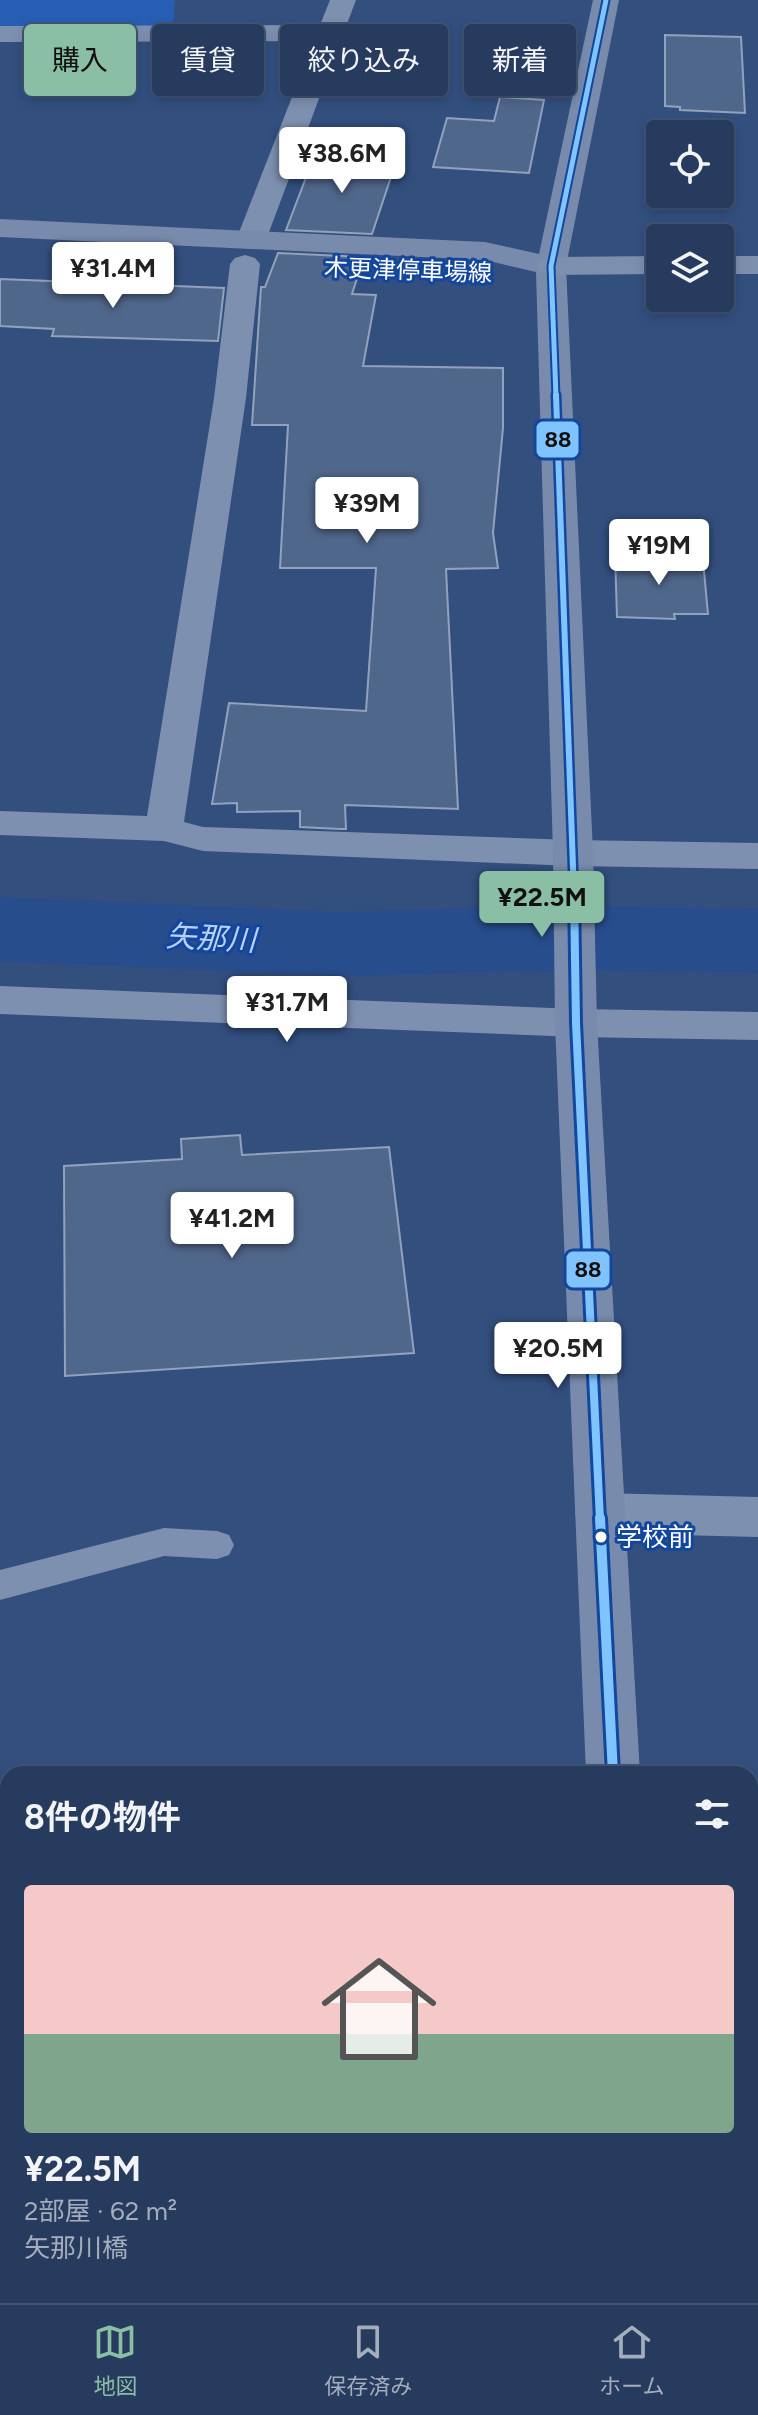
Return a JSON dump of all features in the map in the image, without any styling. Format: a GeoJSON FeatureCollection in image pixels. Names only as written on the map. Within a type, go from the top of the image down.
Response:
{"type":"FeatureCollection","features":[{"type":"Feature","properties":{"kind":"main road"},"geometry":{"type":"LineString","coordinates":[[606,0],[551,266],[576,1013],[613,1766]]}},
{"type":"Feature","properties":{"kind":"main road","name":"木更津停車場線"},"geometry":{"type":"LineString","coordinates":[[0,228],[482,277],[551,266]]}},
{"type":"Feature","properties":{"kind":"main road","name":"木更津停車場線"},"geometry":{"type":"LineString","coordinates":[[0,249],[248,252]]}},
{"type":"Feature","properties":{"kind":"main road"},"geometry":{"type":"LineString","coordinates":[[551,266],[646,265]]}},
{"type":"Feature","properties":{"kind":"main road"},"geometry":{"type":"LineString","coordinates":[[734,265],[758,265]]}},
{"type":"Feature","properties":{"kind":"street"},"geometry":{"type":"LineString","coordinates":[[334,24],[343,0]]}},
{"type":"Feature","properties":{"kind":"street"},"geometry":{"type":"LineString","coordinates":[[0,34],[280,33]]}},
{"type":"Feature","properties":{"kind":"street"},"geometry":{"type":"LineString","coordinates":[[164,829],[230,398],[248,252],[307,96]]}},
{"type":"Feature","properties":{"kind":"street"},"geometry":{"type":"LineString","coordinates":[[0,823],[164,829],[203,839],[573,864],[758,856]]}},
{"type":"Feature","properties":{"kind":"street"},"geometry":{"type":"LineString","coordinates":[[0,1000],[576,1013],[758,1026]]}},
{"type":"Feature","properties":{"kind":"street"},"geometry":{"type":"LineString","coordinates":[[600,1513],[758,1517]]}},
{"type":"Feature","properties":{"kind":"lane"},"geometry":{"type":"LineString","coordinates":[[0,1585],[164,1542],[217,1545]]}},
{"type":"Feature","properties":{"kind":"shaded area"},"geometry":{"type":"Polygon","coordinates":[[[0,0],[175,0],[173,24],[152,24],[152,28],[136,28],[136,24],[24,24],[24,30],[0,30],[0,0]]]}},
{"type":"Feature","properties":{"kind":"building"},"geometry":{"type":"Polygon","coordinates":[[[665,35],[741,37],[745,113],[680,110],[680,107],[665,106],[665,35]]]}},
{"type":"Feature","properties":{"kind":"building"},"geometry":{"type":"Polygon","coordinates":[[[500,97],[544,100],[529,173],[433,167],[447,118],[494,121],[500,97]]]}},
{"type":"Feature","properties":{"kind":"building"},"geometry":{"type":"Polygon","coordinates":[[[315,154],[397,159],[372,234],[286,230],[315,154]]]}},
{"type":"Feature","properties":{"kind":"building"},"geometry":{"type":"Polygon","coordinates":[[[278,253],[364,257],[352,294],[376,295],[363,366],[503,368],[503,428],[493,533],[498,568],[446,569],[458,809],[345,805],[346,829],[340,829],[300,827],[300,811],[237,812],[237,803],[212,804],[229,703],[366,711],[376,568],[280,568],[288,425],[252,425],[261,287],[265,287],[278,253]]]}},
{"type":"Feature","properties":{"kind":"building"},"geometry":{"type":"Polygon","coordinates":[[[0,279],[224,288],[218,341],[52,336],[54,329],[0,326],[0,279]]]}},
{"type":"Feature","properties":{"kind":"building"},"geometry":{"type":"Polygon","coordinates":[[[615,554],[669,555],[670,560],[703,560],[708,614],[674,614],[675,619],[617,617],[615,554]]]}},
{"type":"Feature","properties":{"kind":"building"},"geometry":{"type":"Polygon","coordinates":[[[240,1135],[242,1155],[389,1147],[414,1353],[65,1376],[64,1166],[182,1159],[181,1139],[240,1135]]]}},
{"type":"Feature","properties":{"kind":"waterway","name":"矢那川"},"geometry":{"type":"LineString","coordinates":[[0,929],[338,944],[586,938],[758,941]]}},
{"type":"Feature","properties":{"kind":"transit line","name":"88"},"geometry":{"type":"LineString","coordinates":[[606,0],[551,266],[573,853],[576,1023],[613,1766]]}},
{"type":"Feature","properties":{"kind":"place","name":"学校前"},"geometry":{"type":"Point","coordinates":[601,1537]}}]}
